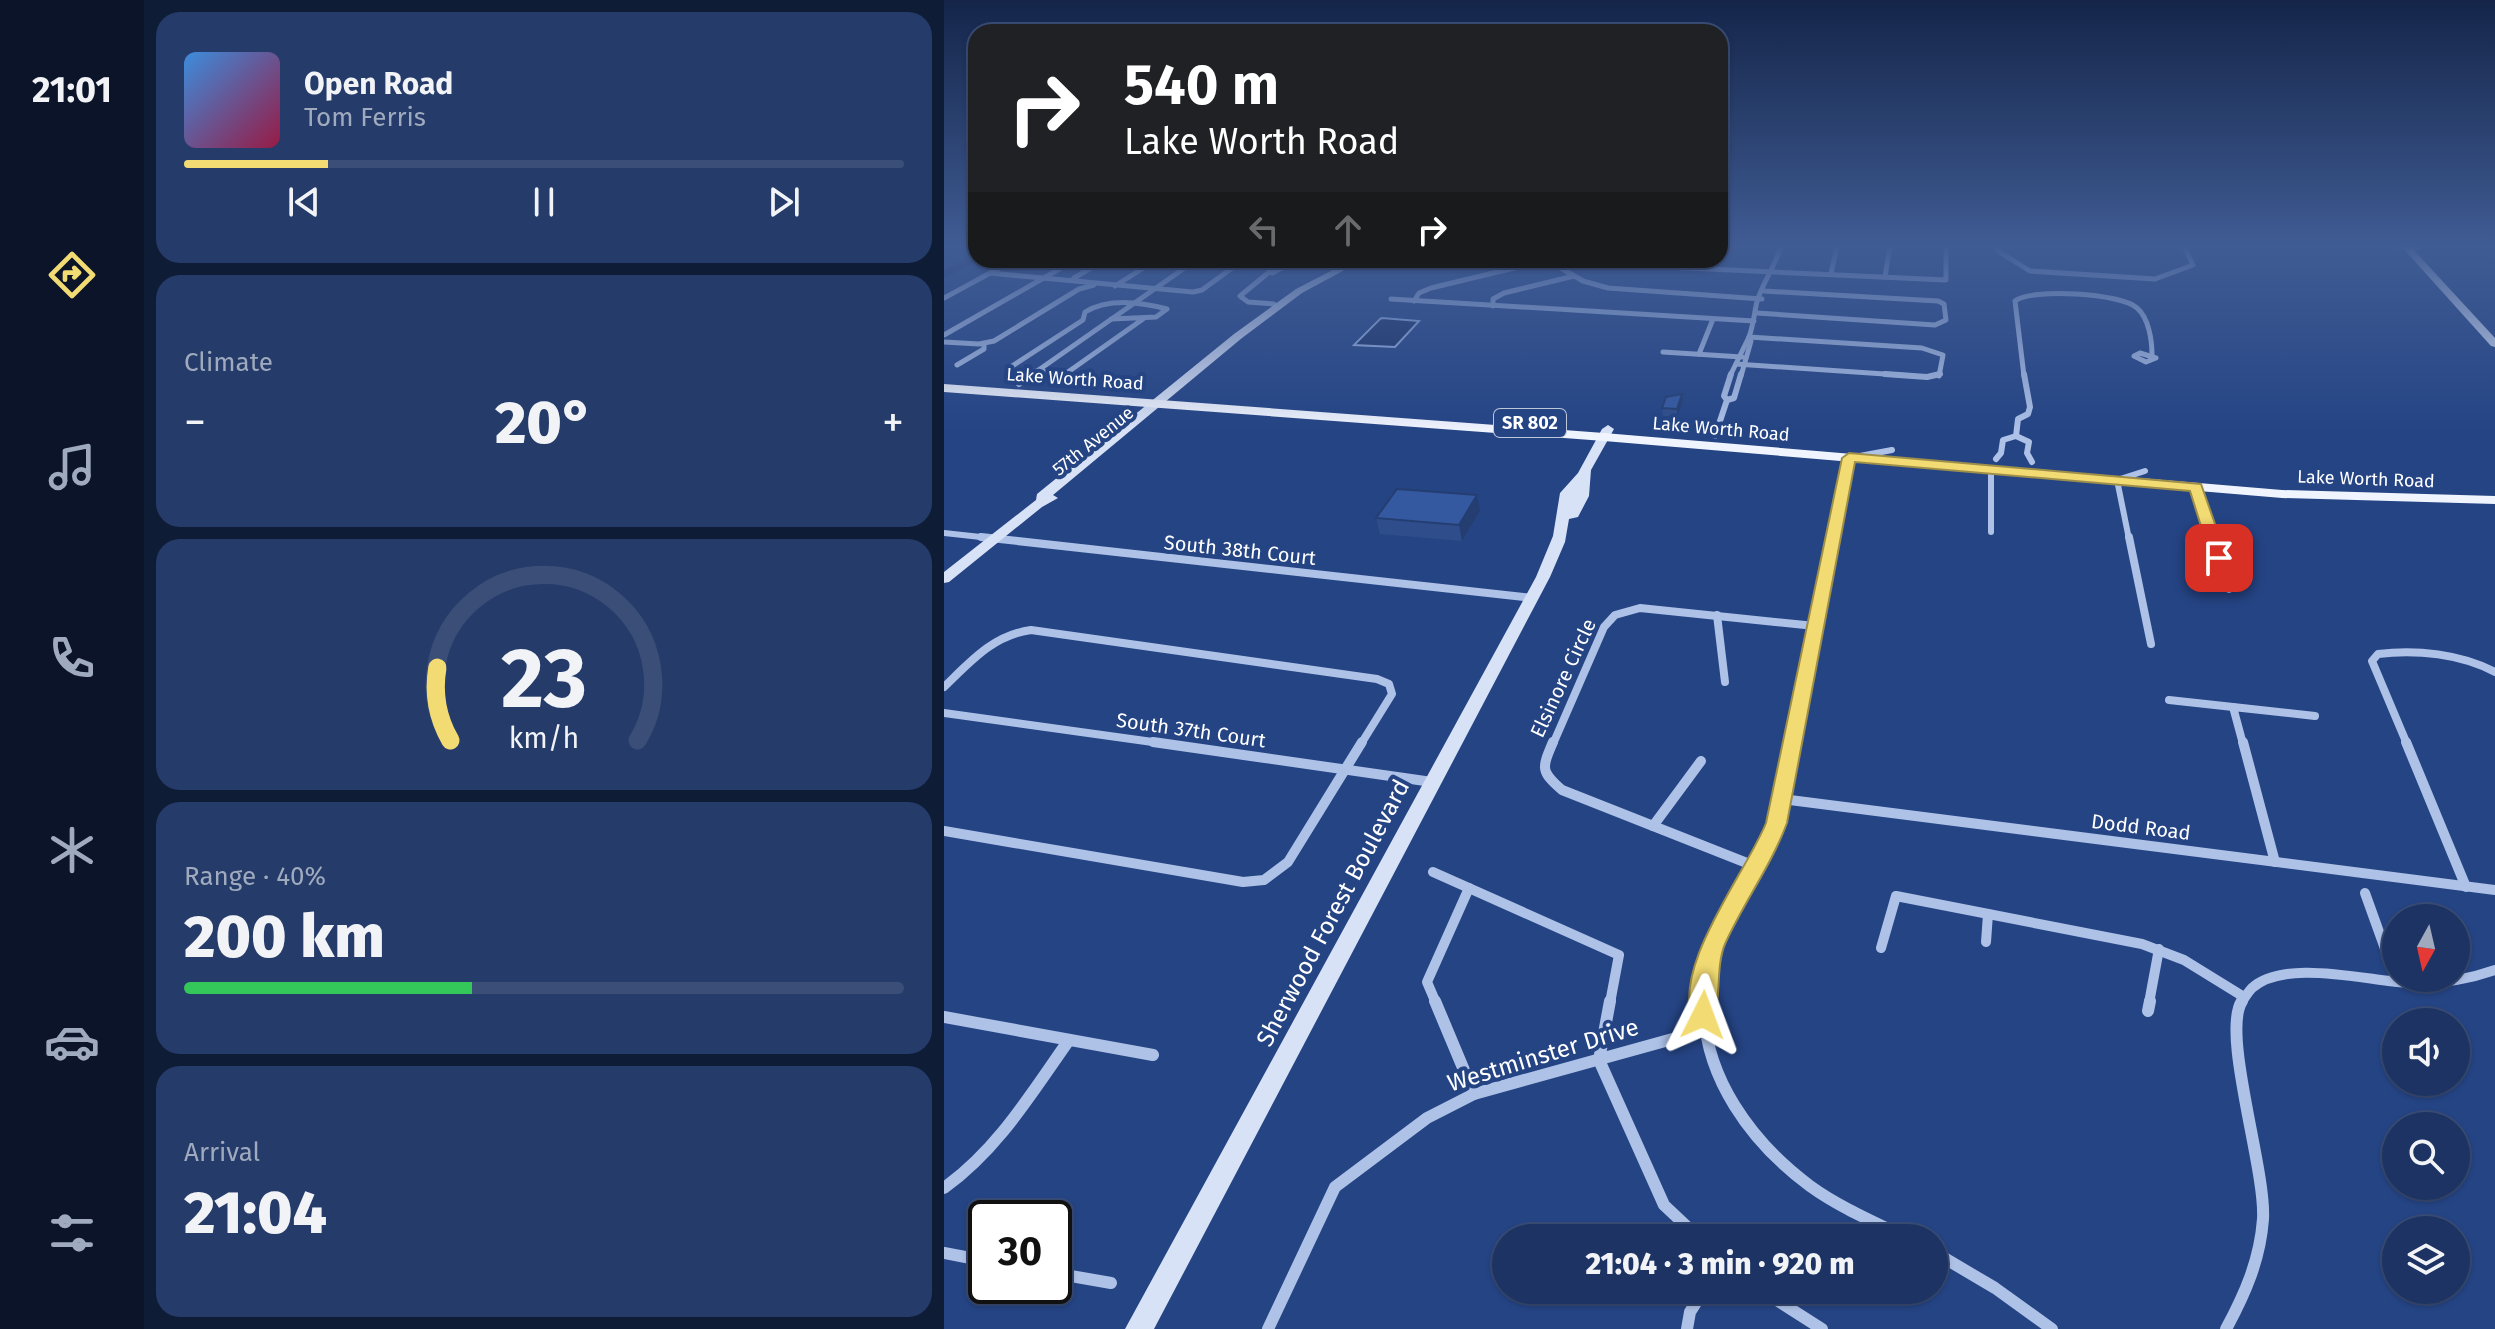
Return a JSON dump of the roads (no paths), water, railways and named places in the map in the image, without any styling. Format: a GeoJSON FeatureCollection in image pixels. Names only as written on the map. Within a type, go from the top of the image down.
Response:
{"type":"FeatureCollection","features":[{"type":"Feature","properties":{"kind":"main road","name":"Lake Worth Road"},"geometry":{"type":"LineString","coordinates":[[944,383],[1606,433],[1715,436],[1892,450],[1994,464]]}},
{"type":"Feature","properties":{"kind":"main road","name":"Lake Worth Road"},"geometry":{"type":"LineString","coordinates":[[944,383],[1019,384],[1292,414],[1483,419],[1849,458],[1994,464],[2032,462],[2196,487],[2341,498],[2495,500]]}},
{"type":"Feature","properties":{"kind":"main road"},"geometry":{"type":"LineString","coordinates":[[1994,464],[2113,474]]}},
{"type":"Feature","properties":{"kind":"main road","name":"Lake Worth Road"},"geometry":{"type":"LineString","coordinates":[[2113,474],[2145,471],[2356,488],[2495,489]]}},
{"type":"Feature","properties":{"kind":"main road"},"geometry":{"type":"LineString","coordinates":[[2196,487],[2238,486],[2338,493],[2356,488]]}},
{"type":"Feature","properties":{"kind":"street"},"geometry":{"type":"LineString","coordinates":[[944,333],[989,308]]}},
{"type":"Feature","properties":{"kind":"street"},"geometry":{"type":"LineString","coordinates":[[944,342],[984,344],[1046,308]]}},
{"type":"Feature","properties":{"kind":"street"},"geometry":{"type":"LineString","coordinates":[[1090,308],[1086,310],[1083,320],[1009,368],[1010,371],[1068,372],[1143,319]]}},
{"type":"Feature","properties":{"kind":"street"},"geometry":{"type":"LineString","coordinates":[[1019,384],[1127,308]]}},
{"type":"Feature","properties":{"kind":"street"},"geometry":{"type":"LineString","coordinates":[[1111,319],[1160,316],[1167,309],[1158,308]]}},
{"type":"Feature","properties":{"kind":"street","name":"57th Avenue"},"geometry":{"type":"LineString","coordinates":[[1238,336],[1239,331],[1269,308]]}},
{"type":"Feature","properties":{"kind":"street","name":"57th Avenue"},"geometry":{"type":"LineString","coordinates":[[944,579],[1125,438],[1160,409],[1162,399],[1277,308]]}},
{"type":"Feature","properties":{"kind":"street"},"geometry":{"type":"LineString","coordinates":[[1527,308],[1754,321]]}},
{"type":"Feature","properties":{"kind":"street"},"geometry":{"type":"LineString","coordinates":[[1715,436],[1727,400],[1724,396],[1736,364],[1751,341],[1749,337],[1757,313],[1764,308]]}},
{"type":"Feature","properties":{"kind":"street"},"geometry":{"type":"LineString","coordinates":[[1757,313],[1940,324],[1946,320],[1945,308]]}},
{"type":"Feature","properties":{"kind":"street"},"geometry":{"type":"LineString","coordinates":[[2016,308],[2018,342],[2030,407],[2028,414],[2018,419],[2016,436]]}},
{"type":"Feature","properties":{"kind":"street"},"geometry":{"type":"LineString","coordinates":[[2136,308],[2141,312],[2152,355]]}},
{"type":"Feature","properties":{"kind":"street"},"geometry":{"type":"LineString","coordinates":[[2463,309],[2477,310],[2495,329]]}},
{"type":"Feature","properties":{"kind":"street"},"geometry":{"type":"LineString","coordinates":[[2463,309],[2495,344]]}},
{"type":"Feature","properties":{"kind":"street"},"geometry":{"type":"LineString","coordinates":[[1699,354],[1713,319]]}},
{"type":"Feature","properties":{"kind":"street"},"geometry":{"type":"LineString","coordinates":[[1736,364],[1940,376],[1943,355],[1932,350],[1749,337]]}},
{"type":"Feature","properties":{"kind":"street"},"geometry":{"type":"LineString","coordinates":[[957,365],[984,349],[984,344]]}},
{"type":"Feature","properties":{"kind":"street"},"geometry":{"type":"LineString","coordinates":[[1663,352],[1743,356]]}},
{"type":"Feature","properties":{"kind":"street"},"geometry":{"type":"LineString","coordinates":[[1727,400],[1734,398],[1744,364],[1743,356]]}},
{"type":"Feature","properties":{"kind":"street","name":"Sherwood Forest Boulevard"},"geometry":{"type":"LineString","coordinates":[[1139,1329],[1532,598],[1554,553],[1563,517],[1573,514],[1578,505],[1586,481],[1584,475],[1606,433]]}},
{"type":"Feature","properties":{"kind":"street"},"geometry":{"type":"LineString","coordinates":[[1991,532],[1994,464],[2001,453],[2003,440],[2016,436],[2029,442],[2027,453],[2032,462]]}},
{"type":"Feature","properties":{"kind":"street"},"geometry":{"type":"LineString","coordinates":[[1879,1224],[1830,1199],[1791,1172],[1765,1148],[1731,1103],[1717,1074],[1705,1030],[1703,988],[1712,945],[1757,867],[1771,837],[1782,799],[1849,458],[1892,450]]}},
{"type":"Feature","properties":{"kind":"street"},"geometry":{"type":"LineString","coordinates":[[2113,474],[2151,644]]}},
{"type":"Feature","properties":{"kind":"street"},"geometry":{"type":"LineString","coordinates":[[2196,487],[2229,589]]}},
{"type":"Feature","properties":{"kind":"street","name":"South 38th Court"},"geometry":{"type":"LineString","coordinates":[[944,533],[1532,598]]}},
{"type":"Feature","properties":{"kind":"street","name":"Elsinore Circle"},"geometry":{"type":"LineString","coordinates":[[1757,867],[1555,787],[1546,776],[1544,764],[1610,618],[1640,608],[1815,626]]}},
{"type":"Feature","properties":{"kind":"street"},"geometry":{"type":"LineString","coordinates":[[1717,615],[1725,682]]}},
{"type":"Feature","properties":{"kind":"street"},"geometry":{"type":"LineString","coordinates":[[944,687],[994,641],[1010,632],[1031,630],[1377,679],[1392,689],[1390,699],[1288,862],[1273,875],[1253,882],[944,831]]}},
{"type":"Feature","properties":{"kind":"street"},"geometry":{"type":"LineString","coordinates":[[2466,887],[2372,661],[2378,654],[2392,652],[2464,660],[2492,670]]}},
{"type":"Feature","properties":{"kind":"street"},"geometry":{"type":"LineString","coordinates":[[2169,700],[2315,716]]}},
{"type":"Feature","properties":{"kind":"street"},"geometry":{"type":"LineString","coordinates":[[2233,707],[2275,862]]}},
{"type":"Feature","properties":{"kind":"street","name":"South 37th Court"},"geometry":{"type":"LineString","coordinates":[[944,713],[1433,782]]}},
{"type":"Feature","properties":{"kind":"street"},"geometry":{"type":"LineString","coordinates":[[1653,826],[1701,761]]}},
{"type":"Feature","properties":{"kind":"street","name":"Dodd Road"},"geometry":{"type":"LineString","coordinates":[[1782,799],[2495,890]]}},
{"type":"Feature","properties":{"kind":"street"},"geometry":{"type":"LineString","coordinates":[[1433,872],[1619,955],[1599,1060],[1664,1205],[1684,1224]]}},
{"type":"Feature","properties":{"kind":"street"},"geometry":{"type":"LineString","coordinates":[[1469,888],[1427,982],[1474,1094]]}},
{"type":"Feature","properties":{"kind":"street"},"geometry":{"type":"LineString","coordinates":[[2365,893],[2382,940]]}},
{"type":"Feature","properties":{"kind":"street"},"geometry":{"type":"LineString","coordinates":[[1881,948],[1896,896],[2159,949],[2184,960],[2244,997]]}},
{"type":"Feature","properties":{"kind":"street"},"geometry":{"type":"LineString","coordinates":[[1986,942],[1988,914]]}},
{"type":"Feature","properties":{"kind":"street"},"geometry":{"type":"LineString","coordinates":[[2148,1011],[2159,949]]}},
{"type":"Feature","properties":{"kind":"street"},"geometry":{"type":"LineString","coordinates":[[2470,976],[2495,970]]}},
{"type":"Feature","properties":{"kind":"street"},"geometry":{"type":"LineString","coordinates":[[2226,1329],[2254,1276],[2264,1224],[2262,1174],[2234,1034],[2236,1015],[2244,997],[2258,984],[2275,976],[2295,973],[2382,981]]}},
{"type":"Feature","properties":{"kind":"street"},"geometry":{"type":"LineString","coordinates":[[944,1017],[1153,1055]]}},
{"type":"Feature","properties":{"kind":"street","name":"Westminster Drive"},"geometry":{"type":"LineString","coordinates":[[1268,1329],[1335,1187],[1427,1118],[1474,1094],[1705,1030]]}},
{"type":"Feature","properties":{"kind":"street"},"geometry":{"type":"LineString","coordinates":[[944,1188],[976,1164],[996,1142],[1069,1040]]}},
{"type":"Feature","properties":{"kind":"street"},"geometry":{"type":"LineString","coordinates":[[944,1253],[968,1258]]}},
{"type":"Feature","properties":{"kind":"street"},"geometry":{"type":"LineString","coordinates":[[1948,1260],[1995,1288],[2052,1329]]}},
{"type":"Feature","properties":{"kind":"street"},"geometry":{"type":"LineString","coordinates":[[1072,1276],[1111,1283]]}},
{"type":"Feature","properties":{"kind":"street"},"geometry":{"type":"LineString","coordinates":[[1687,1329],[1695,1304]]}},
{"type":"Feature","properties":{"kind":"street"},"geometry":{"type":"LineString","coordinates":[[1783,1304],[1822,1329]]}},
{"type":"Feature","properties":{"kind":"water"},"geometry":{"type":"Polygon","coordinates":[[[1380,319],[1419,321],[1395,347],[1354,345],[1380,319]]]}}]}
